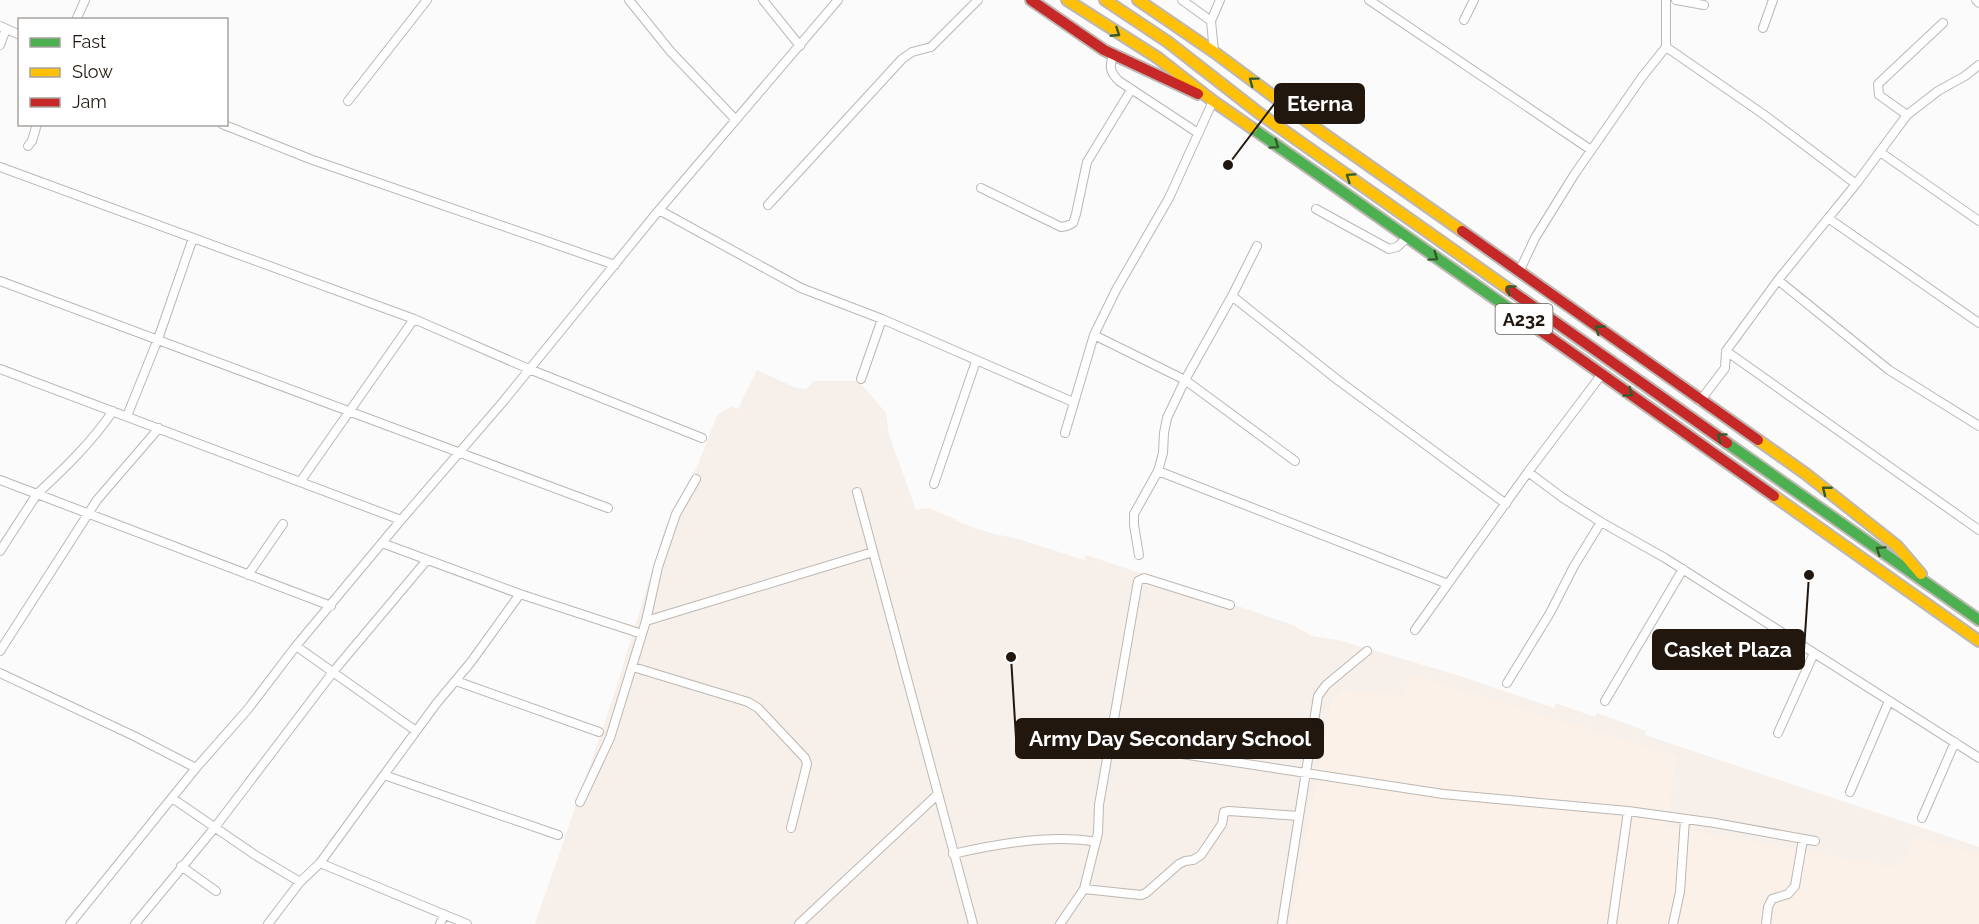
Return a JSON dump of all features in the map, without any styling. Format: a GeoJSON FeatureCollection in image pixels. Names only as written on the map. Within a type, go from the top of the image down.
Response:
{"type":"FeatureCollection","features":[{"type":"Feature","properties":{"kind":"main road"},"geometry":{"type":"LineString","coordinates":[[1031,0],[1113,55],[1213,101]]}},
{"type":"Feature","properties":{"kind":"main road","name":"A232"},"geometry":{"type":"LineString","coordinates":[[1067,0],[1158,58],[1213,101],[1979,641]]}},
{"type":"Feature","properties":{"kind":"main road","name":"A232"},"geometry":{"type":"LineString","coordinates":[[1105,0],[1168,42],[1259,113],[1979,620]]}},
{"type":"Feature","properties":{"kind":"main road"},"geometry":{"type":"LineString","coordinates":[[1138,0],[1214,52],[1317,129],[1700,401],[1806,474],[1897,546],[1931,586]]}},
{"type":"Feature","properties":{"kind":"street"},"geometry":{"type":"LineString","coordinates":[[77,18],[85,0]]}},
{"type":"Feature","properties":{"kind":"street"},"geometry":{"type":"LineString","coordinates":[[629,0],[671,52],[736,120]]}},
{"type":"Feature","properties":{"kind":"street"},"geometry":{"type":"LineString","coordinates":[[763,0],[800,46]]}},
{"type":"Feature","properties":{"kind":"street"},"geometry":{"type":"LineString","coordinates":[[70,924],[196,768],[248,709],[296,646],[530,369],[659,210],[838,0]]}},
{"type":"Feature","properties":{"kind":"street"},"geometry":{"type":"LineString","coordinates":[[768,206],[902,59],[912,52],[931,48],[978,0]]}},
{"type":"Feature","properties":{"kind":"street"},"geometry":{"type":"LineString","coordinates":[[1182,0],[1211,21]]}},
{"type":"Feature","properties":{"kind":"street"},"geometry":{"type":"LineString","coordinates":[[1214,52],[1211,21],[1220,0]]}},
{"type":"Feature","properties":{"kind":"street"},"geometry":{"type":"LineString","coordinates":[[1369,0],[1591,150]]}},
{"type":"Feature","properties":{"kind":"street"},"geometry":{"type":"LineString","coordinates":[[1464,20],[1474,0]]}},
{"type":"Feature","properties":{"kind":"street"},"geometry":{"type":"LineString","coordinates":[[1519,272],[1535,238],[1591,150],[1666,47],[1666,0]]}},
{"type":"Feature","properties":{"kind":"street"},"geometry":{"type":"LineString","coordinates":[[1676,0],[1704,5]]}},
{"type":"Feature","properties":{"kind":"street"},"geometry":{"type":"LineString","coordinates":[[1763,28],[1773,0]]}},
{"type":"Feature","properties":{"kind":"street"},"geometry":{"type":"LineString","coordinates":[[1976,0],[1979,3]]}},
{"type":"Feature","properties":{"kind":"street"},"geometry":{"type":"LineString","coordinates":[[348,101],[425,1]]}},
{"type":"Feature","properties":{"kind":"street"},"geometry":{"type":"LineString","coordinates":[[1907,115],[1879,95],[1878,84],[1943,23]]}},
{"type":"Feature","properties":{"kind":"street"},"geometry":{"type":"LineString","coordinates":[[0,45],[3,28],[18,34]]}},
{"type":"Feature","properties":{"kind":"street"},"geometry":{"type":"LineString","coordinates":[[1666,47],[1763,114],[1856,184]]}},
{"type":"Feature","properties":{"kind":"street"},"geometry":{"type":"LineString","coordinates":[[1113,55],[1109,66],[1112,74],[1131,90],[1198,133]]}},
{"type":"Feature","properties":{"kind":"street"},"geometry":{"type":"LineString","coordinates":[[1700,401],[1725,368],[1726,351],[1778,280],[1856,184],[1907,115],[1938,91],[1979,65]]}},
{"type":"Feature","properties":{"kind":"street"},"geometry":{"type":"LineString","coordinates":[[981,188],[1061,227],[1073,223],[1077,214],[1087,162],[1131,90]]}},
{"type":"Feature","properties":{"kind":"street"},"geometry":{"type":"LineString","coordinates":[[1065,433],[1094,335],[1116,290],[1169,198],[1213,101]]}},
{"type":"Feature","properties":{"kind":"street"},"geometry":{"type":"LineString","coordinates":[[28,146],[36,126]]}},
{"type":"Feature","properties":{"kind":"street"},"geometry":{"type":"LineString","coordinates":[[227,126],[310,159],[615,265]]}},
{"type":"Feature","properties":{"kind":"street"},"geometry":{"type":"LineString","coordinates":[[1880,152],[1979,221]]}},
{"type":"Feature","properties":{"kind":"street"},"geometry":{"type":"LineString","coordinates":[[0,168],[414,319],[530,369],[702,438]]}},
{"type":"Feature","properties":{"kind":"street"},"geometry":{"type":"LineString","coordinates":[[1316,209],[1389,249],[1397,247],[1407,238]]}},
{"type":"Feature","properties":{"kind":"street"},"geometry":{"type":"LineString","coordinates":[[659,210],[801,288],[882,319],[1073,402]]}},
{"type":"Feature","properties":{"kind":"street"},"geometry":{"type":"LineString","coordinates":[[1828,218],[1979,323]]}},
{"type":"Feature","properties":{"kind":"street"},"geometry":{"type":"LineString","coordinates":[[127,416],[158,339],[193,238]]}},
{"type":"Feature","properties":{"kind":"street"},"geometry":{"type":"LineString","coordinates":[[1139,555],[1134,514],[1158,471],[1163,453],[1167,418],[1257,246]]}},
{"type":"Feature","properties":{"kind":"street"},"geometry":{"type":"LineString","coordinates":[[1778,280],[1889,370],[1979,426]]}},
{"type":"Feature","properties":{"kind":"street"},"geometry":{"type":"LineString","coordinates":[[0,281],[608,508]]}},
{"type":"Feature","properties":{"kind":"street"},"geometry":{"type":"LineString","coordinates":[[1232,296],[1339,381],[1506,504]]}},
{"type":"Feature","properties":{"kind":"street"},"geometry":{"type":"LineString","coordinates":[[300,482],[414,319]]}},
{"type":"Feature","properties":{"kind":"street"},"geometry":{"type":"LineString","coordinates":[[861,379],[882,319]]}},
{"type":"Feature","properties":{"kind":"street"},"geometry":{"type":"LineString","coordinates":[[1094,335],[1185,380],[1295,461]]}},
{"type":"Feature","properties":{"kind":"street"},"geometry":{"type":"LineString","coordinates":[[1726,351],[1979,530]]}},
{"type":"Feature","properties":{"kind":"street"},"geometry":{"type":"LineString","coordinates":[[934,484],[976,361]]}},
{"type":"Feature","properties":{"kind":"street"},"geometry":{"type":"LineString","coordinates":[[0,369],[401,520]]}},
{"type":"Feature","properties":{"kind":"street"},"geometry":{"type":"LineString","coordinates":[[1415,630],[1528,472],[1602,374]]}},
{"type":"Feature","properties":{"kind":"street"},"geometry":{"type":"LineString","coordinates":[[0,551],[37,494],[78,455],[113,411]]}},
{"type":"Feature","properties":{"kind":"street"},"geometry":{"type":"LineString","coordinates":[[0,651],[97,500],[159,428]]}},
{"type":"Feature","properties":{"kind":"street"},"geometry":{"type":"LineString","coordinates":[[1158,471],[1449,584]]}},
{"type":"Feature","properties":{"kind":"street"},"geometry":{"type":"LineString","coordinates":[[1528,472],[1563,498],[1683,569],[1979,758]]}},
{"type":"Feature","properties":{"kind":"street"},"geometry":{"type":"LineString","coordinates":[[580,802],[610,738],[646,621],[658,567],[676,514],[696,479]]}},
{"type":"Feature","properties":{"kind":"street"},"geometry":{"type":"LineString","coordinates":[[0,480],[331,606]]}},
{"type":"Feature","properties":{"kind":"street"},"geometry":{"type":"LineString","coordinates":[[857,492],[972,924]]}},
{"type":"Feature","properties":{"kind":"street"},"geometry":{"type":"LineString","coordinates":[[1507,683],[1551,613],[1574,566],[1601,522]]}},
{"type":"Feature","properties":{"kind":"street"},"geometry":{"type":"LineString","coordinates":[[248,575],[283,524]]}},
{"type":"Feature","properties":{"kind":"street"},"geometry":{"type":"LineString","coordinates":[[382,543],[520,594],[642,634]]}},
{"type":"Feature","properties":{"kind":"street"},"geometry":{"type":"LineString","coordinates":[[646,621],[873,552]]}},
{"type":"Feature","properties":{"kind":"street"},"geometry":{"type":"LineString","coordinates":[[135,924],[216,826],[333,672],[427,560]]}},
{"type":"Feature","properties":{"kind":"street"},"geometry":{"type":"LineString","coordinates":[[1605,701],[1683,569]]}},
{"type":"Feature","properties":{"kind":"street"},"geometry":{"type":"LineString","coordinates":[[1060,924],[1084,889],[1096,842],[1099,806],[1138,581],[1144,578],[1230,606]]}},
{"type":"Feature","properties":{"kind":"street"},"geometry":{"type":"LineString","coordinates":[[268,924],[300,882],[320,863],[520,594]]}},
{"type":"Feature","properties":{"kind":"street"},"geometry":{"type":"LineString","coordinates":[[296,646],[416,731]]}},
{"type":"Feature","properties":{"kind":"street"},"geometry":{"type":"LineString","coordinates":[[1282,924],[1318,696],[1326,685],[1367,651]]}},
{"type":"Feature","properties":{"kind":"street"},"geometry":{"type":"LineString","coordinates":[[1778,733],[1814,653]]}},
{"type":"Feature","properties":{"kind":"street"},"geometry":{"type":"LineString","coordinates":[[633,667],[748,702],[758,708],[805,758],[807,764],[791,828]]}},
{"type":"Feature","properties":{"kind":"street"},"geometry":{"type":"LineString","coordinates":[[0,673],[196,768]]}},
{"type":"Feature","properties":{"kind":"street"},"geometry":{"type":"LineString","coordinates":[[456,681],[599,732]]}},
{"type":"Feature","properties":{"kind":"street"},"geometry":{"type":"LineString","coordinates":[[1850,792],[1889,700]]}},
{"type":"Feature","properties":{"kind":"street"},"geometry":{"type":"LineString","coordinates":[[1922,818],[1955,742]]}},
{"type":"Feature","properties":{"kind":"street"},"geometry":{"type":"LineString","coordinates":[[1110,743],[1443,794],[1628,811],[1815,841]]}},
{"type":"Feature","properties":{"kind":"street"},"geometry":{"type":"LineString","coordinates":[[384,775],[558,835]]}},
{"type":"Feature","properties":{"kind":"street"},"geometry":{"type":"LineString","coordinates":[[799,924],[937,795]]}},
{"type":"Feature","properties":{"kind":"street"},"geometry":{"type":"LineString","coordinates":[[172,798],[216,826],[255,855],[300,882]]}},
{"type":"Feature","properties":{"kind":"street"},"geometry":{"type":"LineString","coordinates":[[1612,924],[1628,811]]}},
{"type":"Feature","properties":{"kind":"street"},"geometry":{"type":"LineString","coordinates":[[1084,889],[1141,895],[1146,893],[1179,864],[1201,855],[1222,824],[1224,812],[1299,816]]}},
{"type":"Feature","properties":{"kind":"street"},"geometry":{"type":"LineString","coordinates":[[1673,924],[1680,892],[1685,819]]}},
{"type":"Feature","properties":{"kind":"street"},"geometry":{"type":"LineString","coordinates":[[953,854],[990,846],[1075,838],[1096,842]]}},
{"type":"Feature","properties":{"kind":"street"},"geometry":{"type":"LineString","coordinates":[[1766,924],[1768,907],[1772,899],[1788,894],[1796,886],[1803,839]]}},
{"type":"Feature","properties":{"kind":"street"},"geometry":{"type":"LineString","coordinates":[[320,863],[467,924]]}},
{"type":"Feature","properties":{"kind":"street"},"geometry":{"type":"LineString","coordinates":[[181,866],[216,891]]}},
{"type":"Feature","properties":{"kind":"street"},"geometry":{"type":"LineString","coordinates":[[441,924],[444,915]]}},
{"type":"Feature","properties":{"kind":"shaded area"},"geometry":{"type":"Polygon","coordinates":[[[757,370],[794,387],[806,389],[814,381],[856,381],[863,386],[886,413],[889,435],[916,510],[930,508],[969,526],[994,534],[1015,538],[1084,560],[1086,555],[1293,625],[1312,636],[1338,640],[1454,674],[1554,708],[1555,703],[1595,717],[1597,713],[1646,731],[1645,735],[1979,847],[1979,924],[535,924],[614,695],[665,528],[696,469],[717,416],[731,406],[738,409],[757,370]]]}},
{"type":"Feature","properties":{"kind":"shaded area"},"geometry":{"type":"Polygon","coordinates":[[[1410,674],[1677,756],[1666,826],[1894,867],[1905,861],[1914,837],[1979,854],[1979,924],[1290,924],[1331,704],[1343,690],[1404,696],[1410,674]]]}},
{"type":"Feature","properties":{"kind":"traffic: fast"},"geometry":{"type":"LineString","coordinates":[[1252,128],[1541,331]]}},
{"type":"Feature","properties":{"kind":"traffic: fast"},"geometry":{"type":"LineString","coordinates":[[1727,443],[1979,620]]}},
{"type":"Feature","properties":{"kind":"traffic: slow"},"geometry":{"type":"LineString","coordinates":[[1067,0],[1158,58],[1252,128]]}},
{"type":"Feature","properties":{"kind":"traffic: slow"},"geometry":{"type":"LineString","coordinates":[[1105,0],[1168,42],[1259,113],[1510,290]]}},
{"type":"Feature","properties":{"kind":"traffic: slow"},"geometry":{"type":"LineString","coordinates":[[1138,0],[1462,231]]}},
{"type":"Feature","properties":{"kind":"traffic: slow"},"geometry":{"type":"LineString","coordinates":[[1758,440],[1806,474],[1897,546],[1921,574]]}},
{"type":"Feature","properties":{"kind":"traffic: slow"},"geometry":{"type":"LineString","coordinates":[[1774,496],[1979,641]]}},
{"type":"Feature","properties":{"kind":"traffic: jam"},"geometry":{"type":"LineString","coordinates":[[1031,0],[1104,50],[1198,94]]}},
{"type":"Feature","properties":{"kind":"traffic: jam"},"geometry":{"type":"LineString","coordinates":[[1462,231],[1758,440]]}},
{"type":"Feature","properties":{"kind":"traffic: jam"},"geometry":{"type":"LineString","coordinates":[[1510,290],[1727,443]]}},
{"type":"Feature","properties":{"kind":"traffic: jam"},"geometry":{"type":"LineString","coordinates":[[1541,331],[1774,496]]}},
{"type":"Feature","properties":{"kind":"place","name":"Eterna"},"geometry":{"type":"Point","coordinates":[1228,165]}},
{"type":"Feature","properties":{"kind":"place","name":"Casket Plaza"},"geometry":{"type":"Point","coordinates":[1809,575]}},
{"type":"Feature","properties":{"kind":"place","name":"Army Day Secondary School"},"geometry":{"type":"Point","coordinates":[1011,657]}}]}
